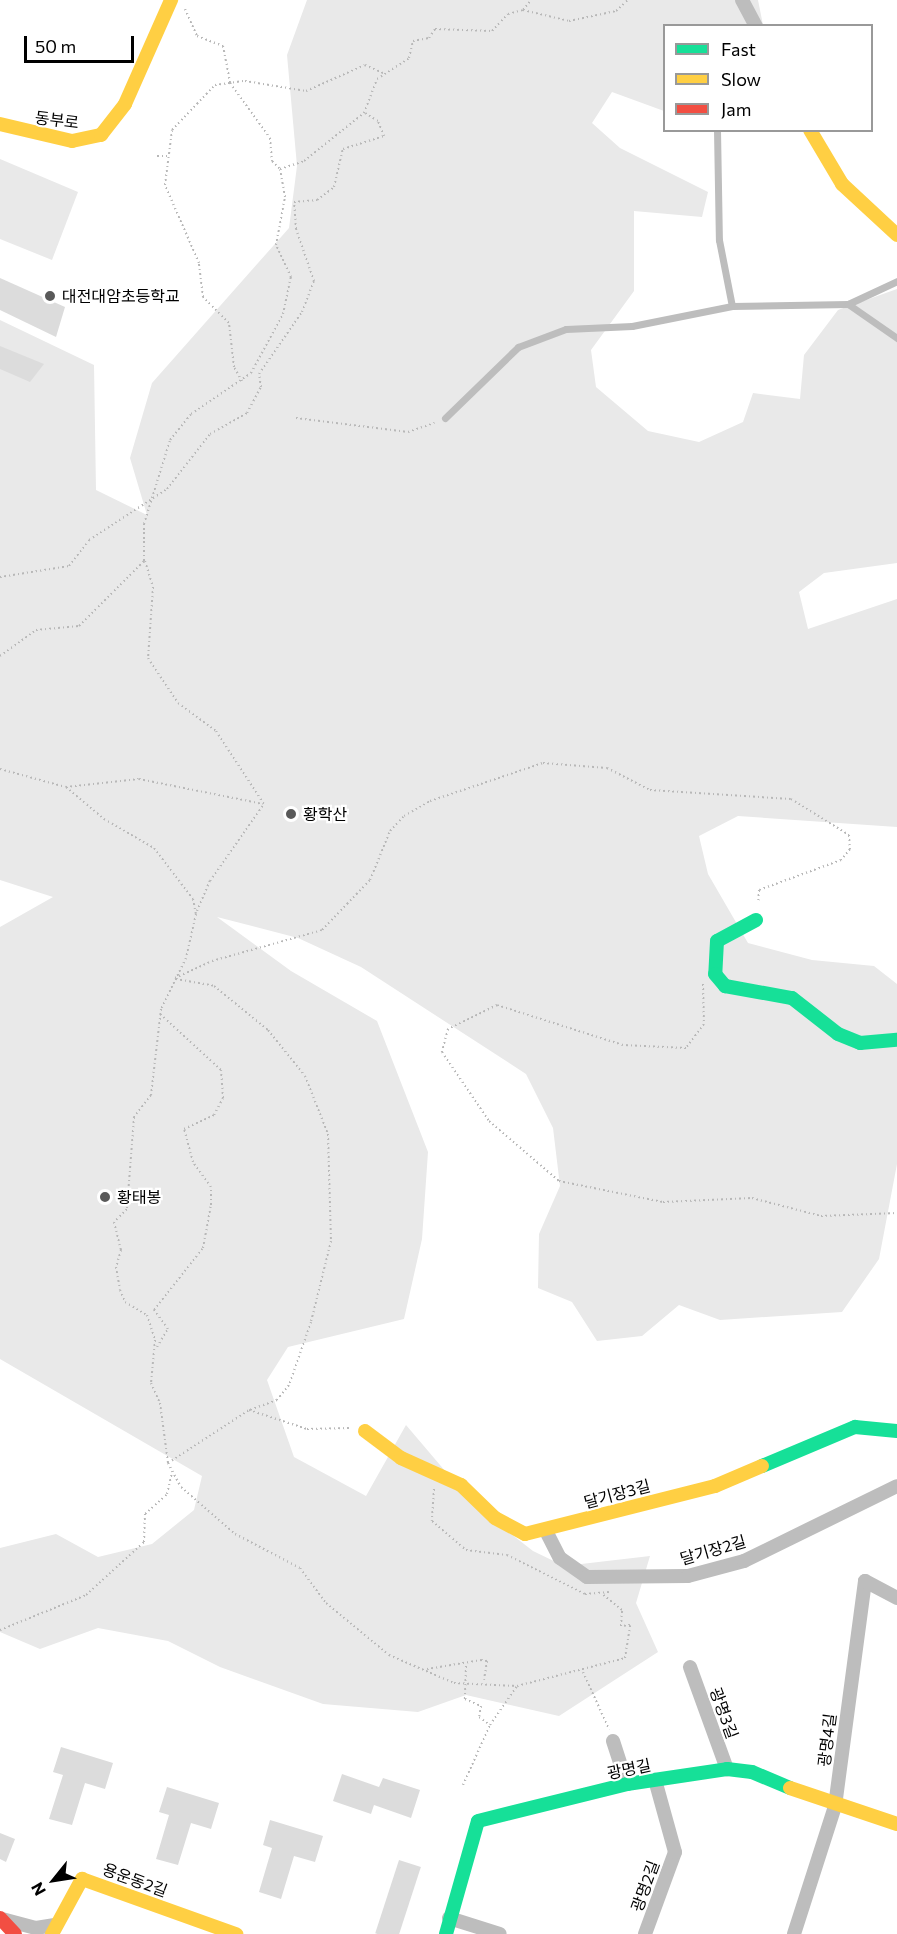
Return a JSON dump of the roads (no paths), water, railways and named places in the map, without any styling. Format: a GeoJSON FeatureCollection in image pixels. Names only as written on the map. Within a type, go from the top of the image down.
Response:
{"type":"FeatureCollection","features":[{"type":"Feature","properties":{"kind":"street","name":"동부로"},"geometry":{"type":"LineString","coordinates":[[0,124],[72,141],[101,135],[125,104],[171,0]]}},
{"type":"Feature","properties":{"kind":"street"},"geometry":{"type":"LineString","coordinates":[[742,0],[755,24]]}},
{"type":"Feature","properties":{"kind":"street"},"geometry":{"type":"LineString","coordinates":[[811,132],[842,184],[897,235]]}},
{"type":"Feature","properties":{"kind":"street"},"geometry":{"type":"LineString","coordinates":[[756,920],[717,941],[715,974],[725,986],[749,994],[792,998],[838,1034],[860,1043],[897,1040]]}},
{"type":"Feature","properties":{"kind":"street","name":"달기장3길"},"geometry":{"type":"LineString","coordinates":[[365,1431],[401,1458],[439,1476],[525,1534],[546,1531],[715,1486],[855,1427],[897,1431]]}},
{"type":"Feature","properties":{"kind":"street","name":"달기장2길"},"geometry":{"type":"LineString","coordinates":[[546,1531],[560,1558],[587,1577],[688,1576],[744,1561],[897,1486]]}},
{"type":"Feature","properties":{"kind":"street","name":"광명4길"},"geometry":{"type":"LineString","coordinates":[[794,1934],[835,1806],[864,1581],[897,1598]]}},
{"type":"Feature","properties":{"kind":"street","name":"광명3길"},"geometry":{"type":"LineString","coordinates":[[690,1667],[727,1769]]}},
{"type":"Feature","properties":{"kind":"street"},"geometry":{"type":"LineString","coordinates":[[613,1741],[627,1784]]}},
{"type":"Feature","properties":{"kind":"street","name":"광명길"},"geometry":{"type":"LineString","coordinates":[[447,1934],[449,1918],[478,1821],[627,1784],[727,1769],[752,1772],[835,1806],[897,1824]]}},
{"type":"Feature","properties":{"kind":"street","name":"광명2길"},"geometry":{"type":"LineString","coordinates":[[645,1934],[675,1852],[655,1780]]}},
{"type":"Feature","properties":{"kind":"street","name":"용운동2길"},"geometry":{"type":"LineString","coordinates":[[53,1930],[82,1879],[236,1934]]}},
{"type":"Feature","properties":{"kind":"street"},"geometry":{"type":"LineString","coordinates":[[0,1918],[36,1928],[53,1930]]}},
{"type":"Feature","properties":{"kind":"street"},"geometry":{"type":"LineString","coordinates":[[0,1918],[15,1934]]}},
{"type":"Feature","properties":{"kind":"street"},"geometry":{"type":"LineString","coordinates":[[449,1918],[500,1934]]}},
{"type":"Feature","properties":{"kind":"lane"},"geometry":{"type":"LineString","coordinates":[[716,132],[713,142],[719,240],[732,306]]}},
{"type":"Feature","properties":{"kind":"lane"},"geometry":{"type":"LineString","coordinates":[[445,418],[518,347],[538,338],[732,306],[848,304],[897,280]]}},
{"type":"Feature","properties":{"kind":"lane"},"geometry":{"type":"LineString","coordinates":[[848,304],[897,338]]}},
{"type":"Feature","properties":{"kind":"place","name":"대전대암초등학교"},"geometry":{"type":"Point","coordinates":[50,296]}},
{"type":"Feature","properties":{"kind":"place","name":"황학산"},"geometry":{"type":"Point","coordinates":[291,814]}},
{"type":"Feature","properties":{"kind":"place","name":"황태봉"},"geometry":{"type":"Point","coordinates":[105,1197]}}]}
